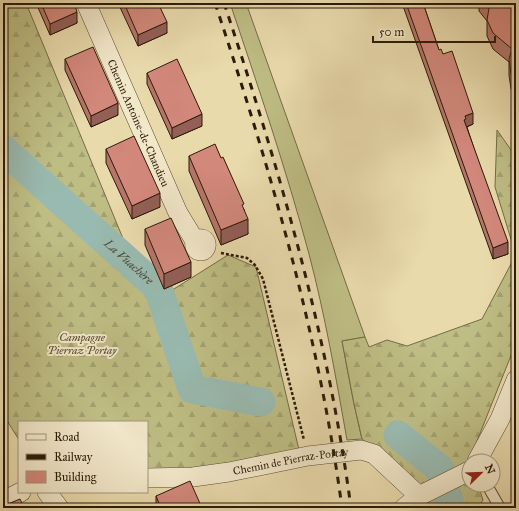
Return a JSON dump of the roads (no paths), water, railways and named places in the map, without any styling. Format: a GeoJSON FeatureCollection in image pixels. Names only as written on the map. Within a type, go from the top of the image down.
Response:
{"type":"FeatureCollection","features":[{"type":"Feature","properties":{"kind":"street","name":"Chemin Antoine-de-Chandieu"},"geometry":{"type":"LineString","coordinates":[[86,3],[178,213],[200,245]]}},
{"type":"Feature","properties":{"kind":"street"},"geometry":{"type":"LineString","coordinates":[[481,453],[500,419],[516,380]]}},
{"type":"Feature","properties":{"kind":"street","name":"Chemin de Pierraz-Portay"},"geometry":{"type":"LineString","coordinates":[[148,478],[193,477],[229,472],[308,456],[361,450],[374,454],[419,496]]}},
{"type":"Feature","properties":{"kind":"street"},"geometry":{"type":"LineString","coordinates":[[404,508],[407,504],[419,496],[461,475]]}},
{"type":"Feature","properties":{"kind":"street"},"geometry":{"type":"LineString","coordinates":[[3,501],[19,493]]}},
{"type":"Feature","properties":{"kind":"street"},"geometry":{"type":"LineString","coordinates":[[48,493],[59,508]]}},
{"type":"Feature","properties":{"kind":"lane"},"geometry":{"type":"LineString","coordinates":[[492,493],[500,508]]}},
{"type":"Feature","properties":{"kind":"waterway","name":"La Vuachère"},"geometry":{"type":"LineString","coordinates":[[3,149],[158,288],[192,389],[261,402]]}},
{"type":"Feature","properties":{"kind":"waterway","name":"La Vuachère"},"geometry":{"type":"LineString","coordinates":[[398,435],[440,469],[451,508]]}},
{"type":"Feature","properties":{"kind":"railway"},"geometry":{"type":"LineString","coordinates":[[215,3],[255,127],[290,252],[320,379],[342,508]]}},
{"type":"Feature","properties":{"kind":"railway"},"geometry":{"type":"LineString","coordinates":[[224,3],[264,127],[300,252],[329,379],[351,508]]}},
{"type":"Feature","properties":{"kind":"park label","name":"Campagne Pierraz Portay"},"geometry":{"type":"Point","coordinates":[82,343]}}]}
